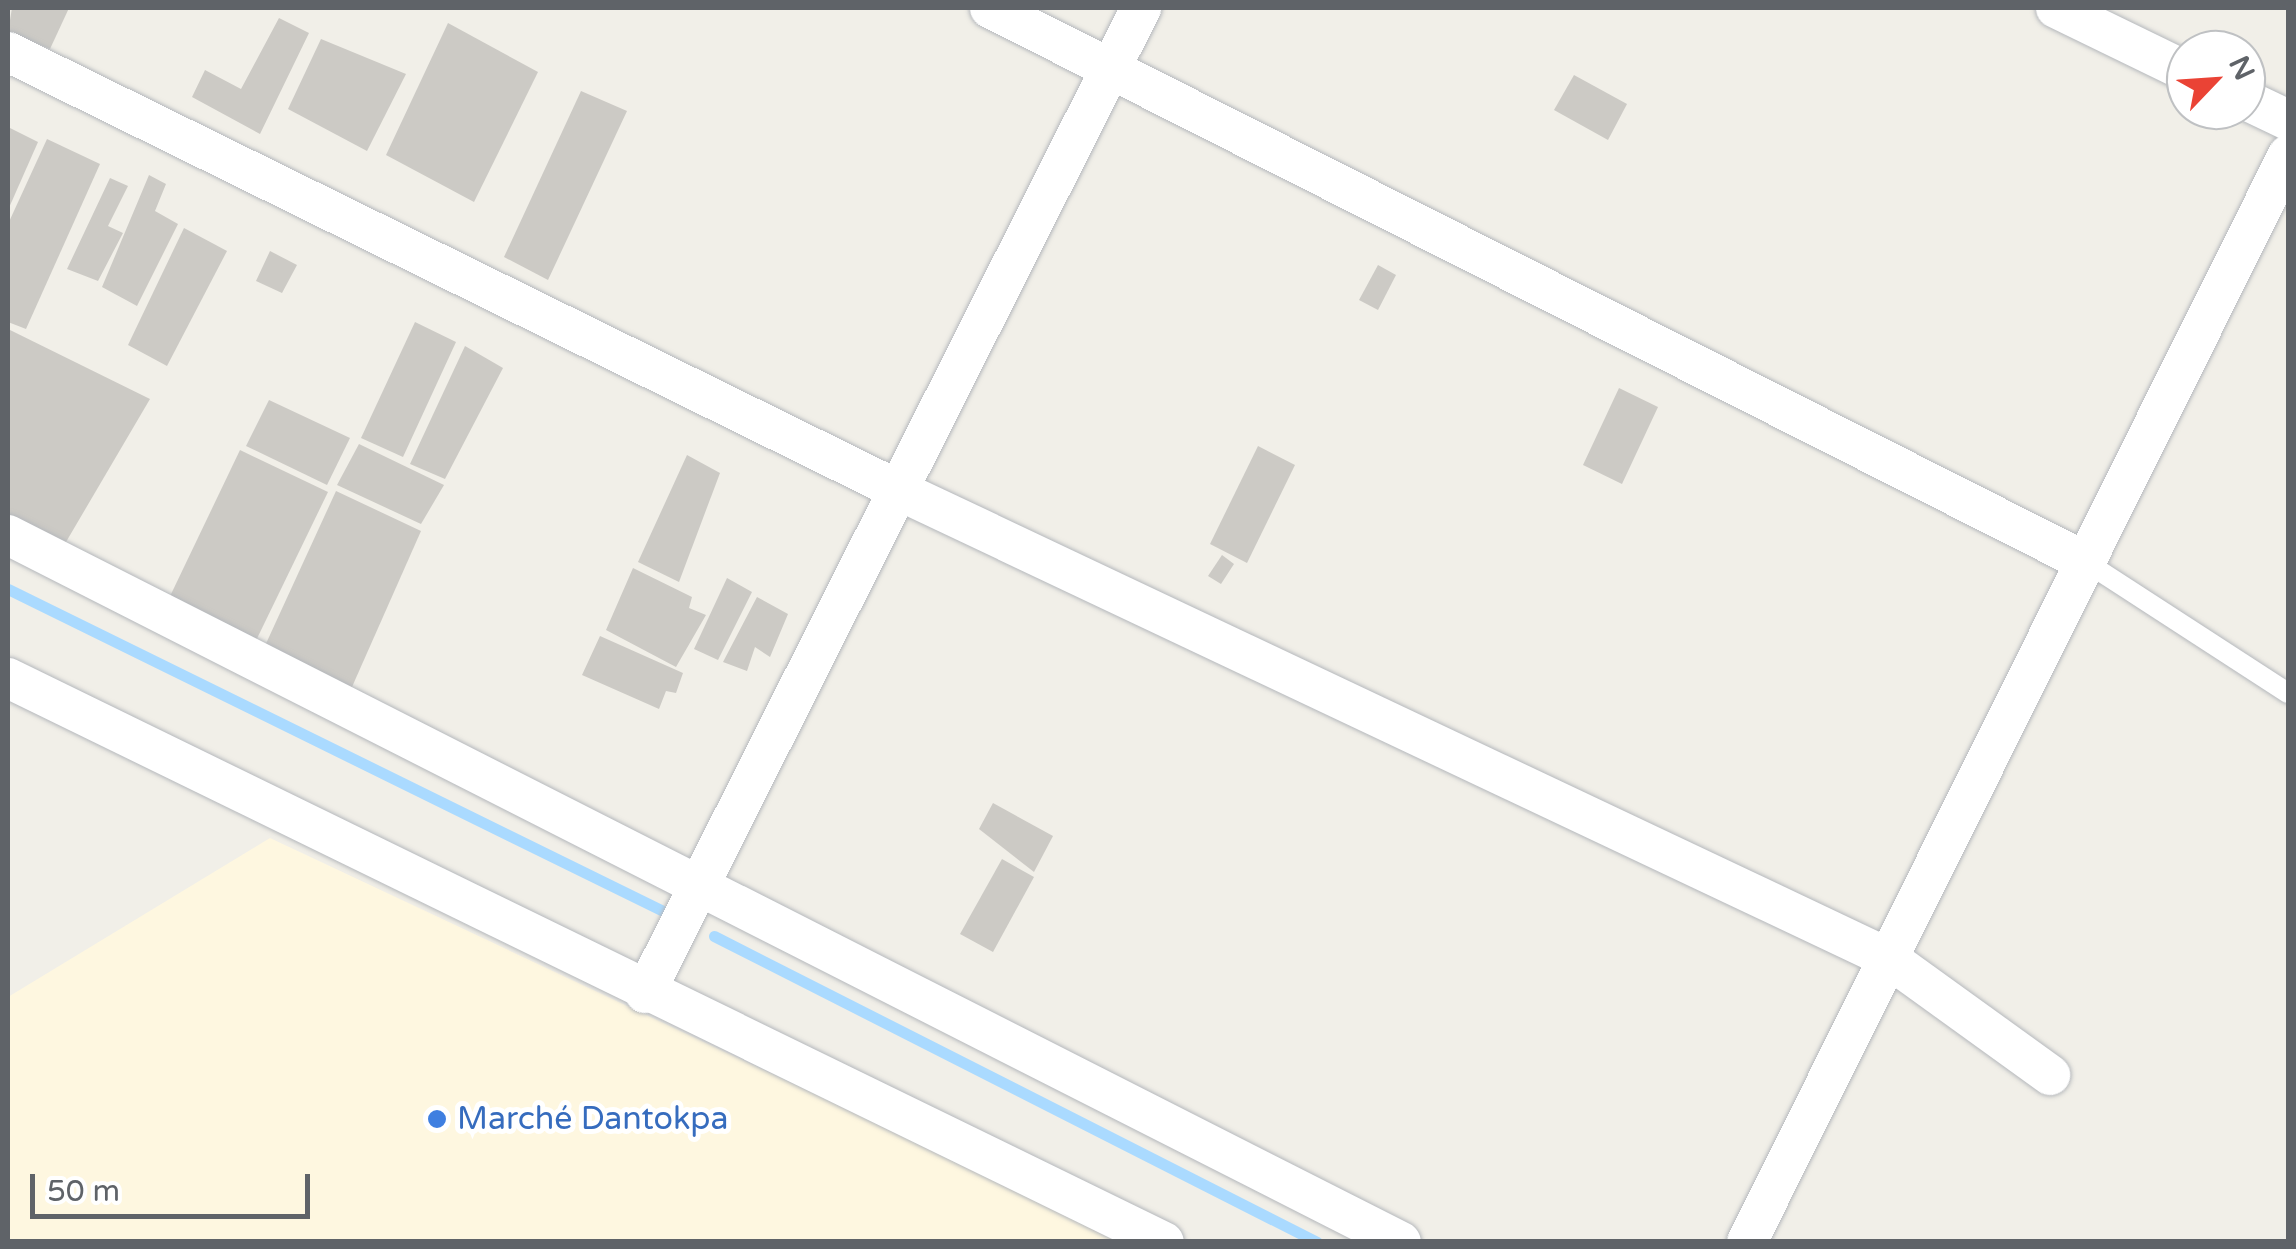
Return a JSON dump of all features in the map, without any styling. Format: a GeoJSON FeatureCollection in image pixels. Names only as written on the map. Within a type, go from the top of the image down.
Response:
{"type":"FeatureCollection","features":[{"type":"Feature","properties":{"kind":"street"},"geometry":{"type":"LineString","coordinates":[[990,8],[2086,562]]}},
{"type":"Feature","properties":{"kind":"street"},"geometry":{"type":"LineString","coordinates":[[645,993],[1141,8]]}},
{"type":"Feature","properties":{"kind":"street"},"geometry":{"type":"LineString","coordinates":[[2056,8],[2166,61]]}},
{"type":"Feature","properties":{"kind":"street"},"geometry":{"type":"LineString","coordinates":[[8,52],[898,490],[1888,958],[2050,1076]]}},
{"type":"Feature","properties":{"kind":"street"},"geometry":{"type":"LineString","coordinates":[[1747,1242],[2288,155]]}},
{"type":"Feature","properties":{"kind":"street"},"geometry":{"type":"LineString","coordinates":[[8,535],[1401,1242]]}},
{"type":"Feature","properties":{"kind":"street"},"geometry":{"type":"LineString","coordinates":[[8,678],[645,993],[1164,1242]]}},
{"type":"Feature","properties":{"kind":"lane"},"geometry":{"type":"LineString","coordinates":[[2086,562],[2288,693]]}},
{"type":"Feature","properties":{"kind":"shaded area","name":"Marché Dantokpa"},"geometry":{"type":"Polygon","coordinates":[[[270,838],[1127,1241],[8,1242],[8,997],[270,838]]]}},
{"type":"Feature","properties":{"kind":"building"},"geometry":{"type":"Polygon","coordinates":[[[12,8],[69,8],[50,49],[8,32],[12,8]]]}},
{"type":"Feature","properties":{"kind":"building"},"geometry":{"type":"Polygon","coordinates":[[[279,18],[309,33],[260,134],[192,97],[205,70],[241,89],[279,18]]]}},
{"type":"Feature","properties":{"kind":"building"},"geometry":{"type":"Polygon","coordinates":[[[448,23],[538,72],[474,202],[386,155],[448,23]]]}},
{"type":"Feature","properties":{"kind":"building"},"geometry":{"type":"Polygon","coordinates":[[[321,39],[406,74],[367,151],[288,109],[321,39]]]}},
{"type":"Feature","properties":{"kind":"building"},"geometry":{"type":"Polygon","coordinates":[[[1574,75],[1627,104],[1608,140],[1554,110],[1574,75]]]}},
{"type":"Feature","properties":{"kind":"building"},"geometry":{"type":"Polygon","coordinates":[[[581,91],[627,111],[548,280],[504,257],[581,91]]]}},
{"type":"Feature","properties":{"kind":"building"},"geometry":{"type":"Polygon","coordinates":[[[8,127],[38,142],[8,210],[8,127]]]}},
{"type":"Feature","properties":{"kind":"building"},"geometry":{"type":"Polygon","coordinates":[[[47,139],[100,164],[26,329],[8,322],[8,224],[47,139]]]}},
{"type":"Feature","properties":{"kind":"building"},"geometry":{"type":"Polygon","coordinates":[[[149,175],[166,184],[155,211],[178,224],[137,306],[102,287],[149,175]]]}},
{"type":"Feature","properties":{"kind":"building"},"geometry":{"type":"Polygon","coordinates":[[[110,178],[128,186],[108,226],[123,233],[98,281],[67,269],[110,178]]]}},
{"type":"Feature","properties":{"kind":"building"},"geometry":{"type":"Polygon","coordinates":[[[184,228],[227,251],[167,366],[128,345],[184,228]]]}},
{"type":"Feature","properties":{"kind":"building"},"geometry":{"type":"Polygon","coordinates":[[[270,251],[297,265],[282,293],[256,281],[270,251]]]}},
{"type":"Feature","properties":{"kind":"building"},"geometry":{"type":"Polygon","coordinates":[[[1378,265],[1396,275],[1378,310],[1359,300],[1378,265]]]}},
{"type":"Feature","properties":{"kind":"building"},"geometry":{"type":"Polygon","coordinates":[[[415,322],[456,342],[403,457],[361,438],[415,322]]]}},
{"type":"Feature","properties":{"kind":"building"},"geometry":{"type":"Polygon","coordinates":[[[8,329],[150,399],[56,559],[8,535],[8,329]]]}},
{"type":"Feature","properties":{"kind":"building"},"geometry":{"type":"Polygon","coordinates":[[[465,346],[503,368],[445,479],[410,464],[465,346]]]}},
{"type":"Feature","properties":{"kind":"building"},"geometry":{"type":"Polygon","coordinates":[[[1619,388],[1658,407],[1622,484],[1583,465],[1619,388]]]}},
{"type":"Feature","properties":{"kind":"building"},"geometry":{"type":"Polygon","coordinates":[[[269,400],[350,438],[327,485],[246,446],[269,400]]]}},
{"type":"Feature","properties":{"kind":"building"},"geometry":{"type":"Polygon","coordinates":[[[359,444],[444,485],[421,524],[337,485],[359,444]]]}},
{"type":"Feature","properties":{"kind":"building"},"geometry":{"type":"Polygon","coordinates":[[[1258,446],[1295,465],[1247,563],[1210,544],[1258,446]]]}},
{"type":"Feature","properties":{"kind":"building"},"geometry":{"type":"Polygon","coordinates":[[[240,450],[328,492],[248,657],[162,613],[240,450]]]}},
{"type":"Feature","properties":{"kind":"building"},"geometry":{"type":"Polygon","coordinates":[[[687,455],[720,473],[679,582],[638,562],[687,455]]]}},
{"type":"Feature","properties":{"kind":"building"},"geometry":{"type":"Polygon","coordinates":[[[336,491],[421,531],[344,705],[258,661],[336,491]]]}},
{"type":"Feature","properties":{"kind":"building"},"geometry":{"type":"Polygon","coordinates":[[[1222,555],[1234,564],[1221,584],[1208,576],[1222,555]]]}},
{"type":"Feature","properties":{"kind":"building"},"geometry":{"type":"Polygon","coordinates":[[[633,568],[692,597],[689,608],[706,615],[676,667],[606,630],[633,568]]]}},
{"type":"Feature","properties":{"kind":"building"},"geometry":{"type":"Polygon","coordinates":[[[727,578],[752,592],[718,660],[694,649],[727,578]]]}},
{"type":"Feature","properties":{"kind":"building"},"geometry":{"type":"Polygon","coordinates":[[[757,597],[788,614],[770,657],[755,647],[747,671],[723,662],[757,597]]]}},
{"type":"Feature","properties":{"kind":"building"},"geometry":{"type":"Polygon","coordinates":[[[600,636],[683,673],[676,693],[666,691],[659,709],[582,675],[600,636]]]}},
{"type":"Feature","properties":{"kind":"building"},"geometry":{"type":"Polygon","coordinates":[[[993,803],[1053,836],[1034,872],[979,829],[993,803]]]}},
{"type":"Feature","properties":{"kind":"building"},"geometry":{"type":"Polygon","coordinates":[[[1002,859],[1034,877],[993,952],[960,934],[1002,859]]]}},
{"type":"Feature","properties":{"kind":"waterway"},"geometry":{"type":"LineString","coordinates":[[8,589],[661,910]]}},
{"type":"Feature","properties":{"kind":"waterway"},"geometry":{"type":"LineString","coordinates":[[714,936],[1317,1242]]}},
{"type":"Feature","properties":{"kind":"place","name":"Marché Dantokpa"},"geometry":{"type":"Point","coordinates":[437,1119]}}]}
